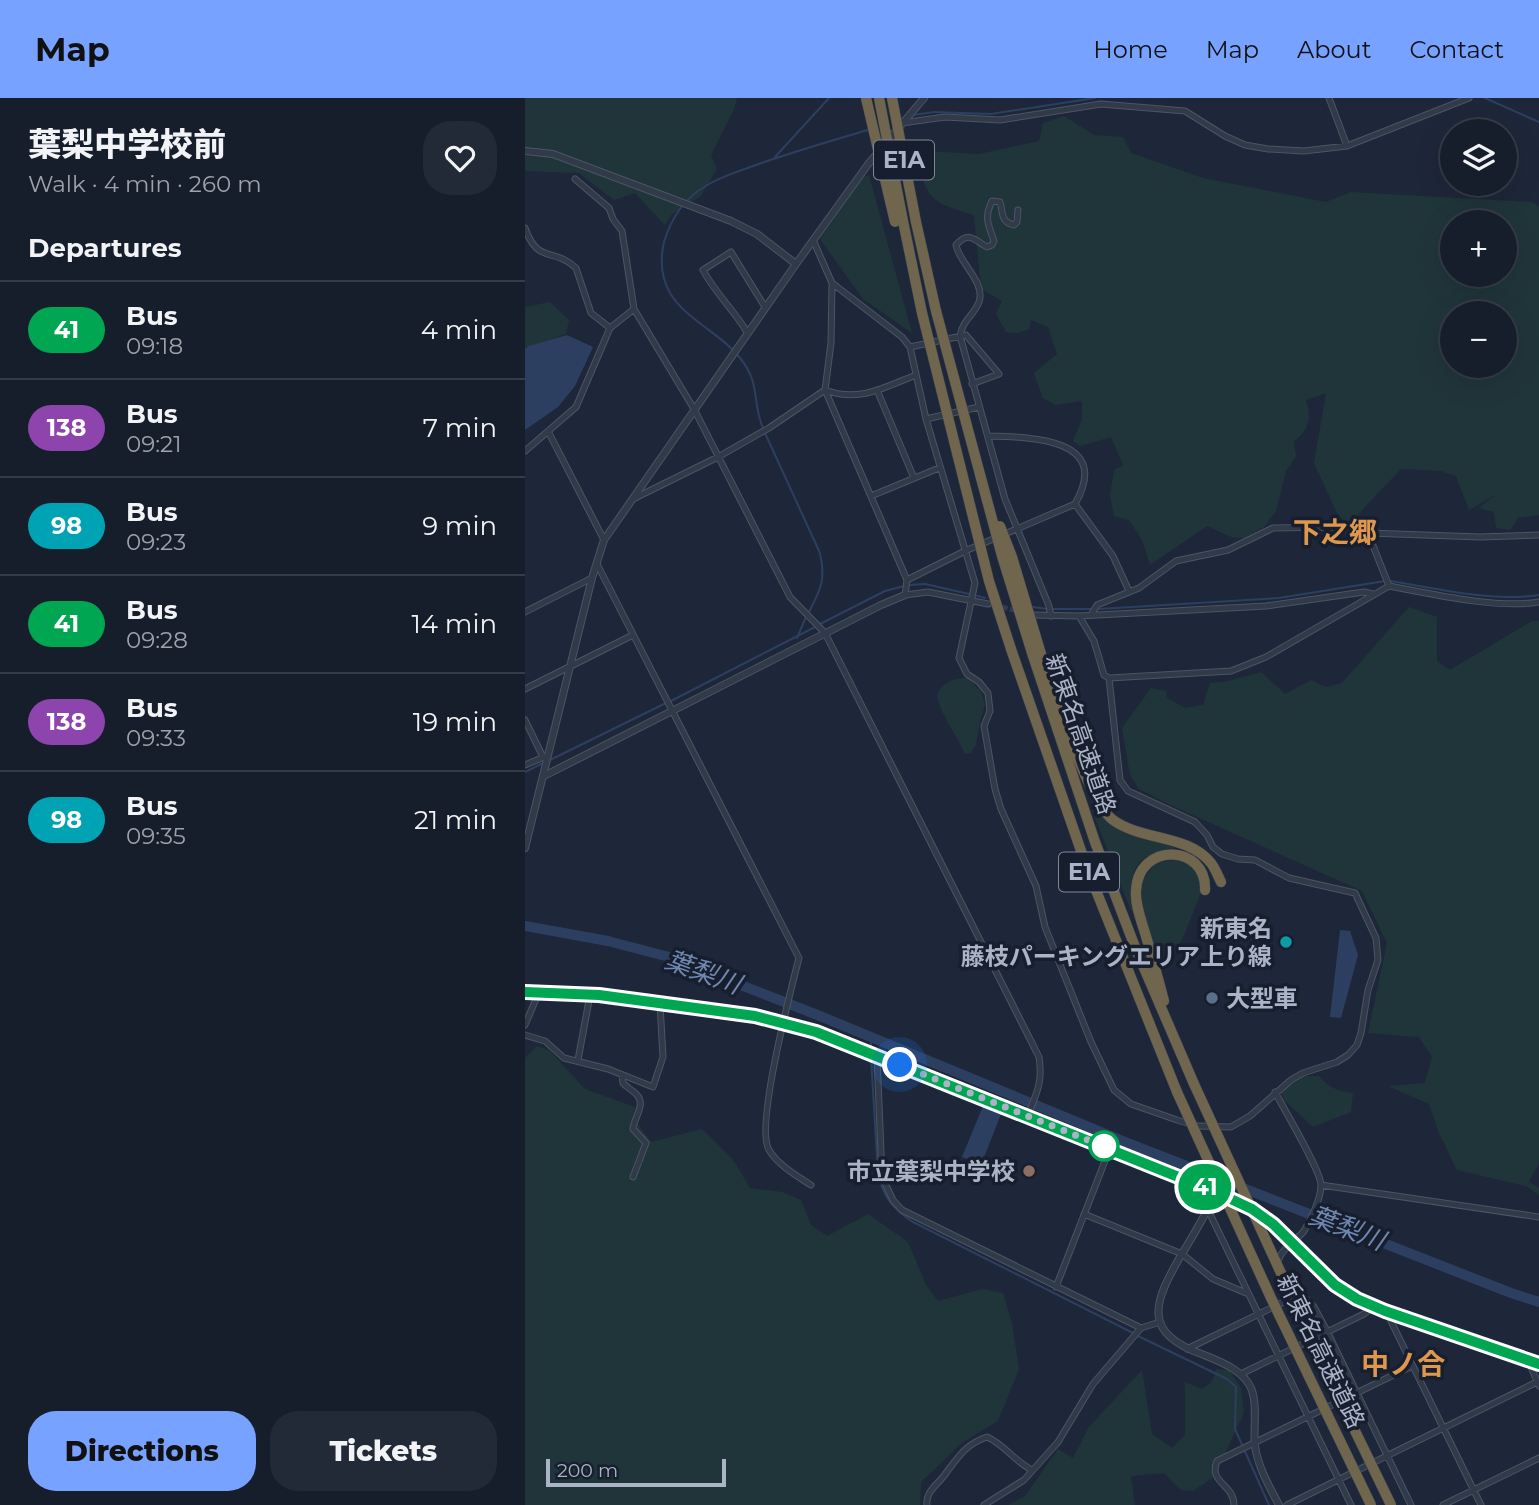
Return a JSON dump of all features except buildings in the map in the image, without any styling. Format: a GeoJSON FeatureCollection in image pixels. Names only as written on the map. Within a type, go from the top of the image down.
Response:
{"type":"FeatureCollection","features":[{"type":"Feature","properties":{"kind":"highway"},"geometry":{"type":"LineString","coordinates":[[866,98],[899,221]]}},
{"type":"Feature","properties":{"kind":"highway","name":"新東名高速道路"},"geometry":{"type":"LineString","coordinates":[[879,98],[899,221],[979,543],[1011,649],[1087,868],[1177,1092],[1271,1298],[1371,1505]]}},
{"type":"Feature","properties":{"kind":"highway","name":"新東名高速道路"},"geometry":{"type":"LineString","coordinates":[[892,98],[936,311],[979,473],[1095,842],[1135,947],[1194,1084],[1320,1359],[1391,1505]]}},
{"type":"Feature","properties":{"kind":"highway"},"geometry":{"type":"LineString","coordinates":[[1037,655],[1103,811],[1114,821],[1130,829],[1190,846],[1211,862],[1221,882]]}},
{"type":"Feature","properties":{"kind":"highway"},"geometry":{"type":"LineString","coordinates":[[1174,1035],[1139,912],[1135,894],[1137,878],[1150,859],[1165,855],[1184,855],[1198,866],[1206,881],[1205,890]]}},
{"type":"Feature","properties":{"kind":"main road"},"geometry":{"type":"LineString","coordinates":[[525,992],[590,995],[783,1019],[1216,1192],[1252,1209],[1335,1285],[1374,1307],[1539,1364]]}},
{"type":"Feature","properties":{"kind":"street"},"geometry":{"type":"LineString","coordinates":[[525,848],[544,776],[545,757],[604,540],[813,240],[901,123],[924,98]]}},
{"type":"Feature","properties":{"kind":"street"},"geometry":{"type":"LineString","coordinates":[[1329,98],[1347,146]]}},
{"type":"Feature","properties":{"kind":"street"},"geometry":{"type":"LineString","coordinates":[[901,123],[944,117],[1000,120],[1098,101],[1185,111],[1245,145],[1304,151],[1347,146],[1469,98]]}},
{"type":"Feature","properties":{"kind":"street"},"geometry":{"type":"LineString","coordinates":[[525,151],[553,154],[742,226],[796,264]]}},
{"type":"Feature","properties":{"kind":"street"},"geometry":{"type":"LineString","coordinates":[[575,179],[609,208],[622,231],[634,309],[694,409],[790,597],[825,634],[1039,1057],[1042,1076],[1028,1115]]}},
{"type":"Feature","properties":{"kind":"street"},"geometry":{"type":"LineString","coordinates":[[1018,210],[1017,222],[1014,225],[1008,224],[1000,214],[1000,202],[992,201],[986,214],[994,241],[992,245],[987,247],[974,237],[968,236],[955,245],[975,279],[980,296],[979,303],[961,326],[960,336],[1005,499],[1049,606],[1051,617]]}},
{"type":"Feature","properties":{"kind":"street"},"geometry":{"type":"LineString","coordinates":[[525,228],[531,243],[537,249],[571,263],[576,268],[591,313],[610,328]]}},
{"type":"Feature","properties":{"kind":"street"},"geometry":{"type":"LineString","coordinates":[[813,240],[832,283],[831,343],[825,390],[907,580],[905,595]]}},
{"type":"Feature","properties":{"kind":"street"},"geometry":{"type":"LineString","coordinates":[[747,332],[712,287],[703,270],[731,252],[765,307]]}},
{"type":"Feature","properties":{"kind":"street"},"geometry":{"type":"LineString","coordinates":[[832,283],[902,337],[910,347],[939,468],[975,583],[959,658],[967,674],[979,682],[988,693],[990,711],[984,726],[1001,809],[1036,886],[1045,927],[1108,1083],[1131,1104],[1177,1120],[1198,1126],[1217,1127],[1240,1123],[1303,1073],[1338,1062],[1357,1045],[1368,990],[1378,960],[1376,938],[1355,893],[1289,878],[1255,860],[1227,857],[1213,847],[1195,822],[1128,791],[1120,780],[1109,678]]}},
{"type":"Feature","properties":{"kind":"street"},"geometry":{"type":"LineString","coordinates":[[525,451],[576,407],[610,328],[634,309]]}},
{"type":"Feature","properties":{"kind":"street"},"geometry":{"type":"LineString","coordinates":[[910,347],[966,335],[999,374],[972,384]]}},
{"type":"Feature","properties":{"kind":"street"},"geometry":{"type":"LineString","coordinates":[[825,390],[855,396],[916,375]]}},
{"type":"Feature","properties":{"kind":"street"},"geometry":{"type":"LineString","coordinates":[[631,500],[718,457],[769,428],[825,390]]}},
{"type":"Feature","properties":{"kind":"street"},"geometry":{"type":"LineString","coordinates":[[877,390],[914,478]]}},
{"type":"Feature","properties":{"kind":"street"},"geometry":{"type":"LineString","coordinates":[[926,419],[979,407]]}},
{"type":"Feature","properties":{"kind":"street"},"geometry":{"type":"LineString","coordinates":[[549,433],[604,540]]}},
{"type":"Feature","properties":{"kind":"street"},"geometry":{"type":"LineString","coordinates":[[907,580],[965,551],[1075,504],[1081,494],[1086,473],[1084,464],[1069,449],[1047,439],[988,436]]}},
{"type":"Feature","properties":{"kind":"street"},"geometry":{"type":"LineString","coordinates":[[871,496],[939,468]]}},
{"type":"Feature","properties":{"kind":"street"},"geometry":{"type":"LineString","coordinates":[[1075,504],[1113,556],[1129,591]]}},
{"type":"Feature","properties":{"kind":"street"},"geometry":{"type":"LineString","coordinates":[[1091,615],[1097,605],[1139,588],[1176,561],[1228,550],[1273,528],[1328,527],[1368,533],[1480,537],[1539,535]]}},
{"type":"Feature","properties":{"kind":"street"},"geometry":{"type":"LineString","coordinates":[[1368,533],[1389,586]]}},
{"type":"Feature","properties":{"kind":"street"},"geometry":{"type":"LineString","coordinates":[[597,564],[799,958],[783,1019],[767,1110],[768,1149],[779,1161],[811,1185]]}},
{"type":"Feature","properties":{"kind":"street"},"geometry":{"type":"LineString","coordinates":[[525,612],[592,578]]}},
{"type":"Feature","properties":{"kind":"street"},"geometry":{"type":"LineString","coordinates":[[1079,616],[1094,641],[1104,675],[1109,678],[1231,671],[1265,657],[1389,586],[1448,597],[1516,604],[1539,602]]}},
{"type":"Feature","properties":{"kind":"street"},"geometry":{"type":"LineString","coordinates":[[544,776],[905,595],[928,592],[988,604]]}},
{"type":"Feature","properties":{"kind":"street"},"geometry":{"type":"LineString","coordinates":[[1033,615],[1079,616],[1266,606],[1373,594]]}},
{"type":"Feature","properties":{"kind":"street"},"geometry":{"type":"LineString","coordinates":[[525,689],[633,635]]}},
{"type":"Feature","properties":{"kind":"street"},"geometry":{"type":"LineString","coordinates":[[525,720],[545,757]]}},
{"type":"Feature","properties":{"kind":"street"},"geometry":{"type":"LineString","coordinates":[[525,765],[545,757]]}},
{"type":"Feature","properties":{"kind":"street"},"geometry":{"type":"LineString","coordinates":[[525,1025],[539,992]]}},
{"type":"Feature","properties":{"kind":"street"},"geometry":{"type":"LineString","coordinates":[[577,1060],[590,995]]}},
{"type":"Feature","properties":{"kind":"street"},"geometry":{"type":"LineString","coordinates":[[525,1035],[545,1041],[559,1056],[653,1087],[663,1057],[660,1004]]}},
{"type":"Feature","properties":{"kind":"street"},"geometry":{"type":"LineString","coordinates":[[877,1056],[883,1177],[893,1200],[902,1210],[1141,1328]]}},
{"type":"Feature","properties":{"kind":"street"},"geometry":{"type":"LineString","coordinates":[[622,1075],[623,1083],[640,1096],[641,1103],[633,1129],[646,1143],[633,1177]]}},
{"type":"Feature","properties":{"kind":"street"},"geometry":{"type":"LineString","coordinates":[[1275,1093],[1317,1171],[1321,1185],[1308,1223],[1278,1259],[1278,1265],[1286,1278],[1314,1307],[1411,1505]]}},
{"type":"Feature","properties":{"kind":"street"},"geometry":{"type":"LineString","coordinates":[[1056,1287],[1110,1149]]}},
{"type":"Feature","properties":{"kind":"street"},"geometry":{"type":"LineString","coordinates":[[1321,1185],[1539,1217]]}},
{"type":"Feature","properties":{"kind":"street"},"geometry":{"type":"LineString","coordinates":[[1216,1192],[1159,1297],[1157,1311],[1167,1334],[1187,1349],[1220,1361],[1241,1374],[1250,1387],[1254,1403],[1255,1443],[1263,1473],[1279,1505]]}},
{"type":"Feature","properties":{"kind":"street"},"geometry":{"type":"LineString","coordinates":[[1207,1210],[1351,1505]]}},
{"type":"Feature","properties":{"kind":"street"},"geometry":{"type":"LineString","coordinates":[[1084,1214],[1182,1254],[1213,1279],[1248,1294]]}},
{"type":"Feature","properties":{"kind":"street"},"geometry":{"type":"LineString","coordinates":[[1187,1349],[1302,1293]]}},
{"type":"Feature","properties":{"kind":"street"},"geometry":{"type":"LineString","coordinates":[[1241,1374],[1374,1307]]}},
{"type":"Feature","properties":{"kind":"street"},"geometry":{"type":"LineString","coordinates":[[1385,1311],[1481,1505]]}},
{"type":"Feature","properties":{"kind":"street"},"geometry":{"type":"LineString","coordinates":[[984,1505],[1024,1480],[1058,1441],[1093,1384],[1141,1328],[1160,1322]]}},
{"type":"Feature","properties":{"kind":"street"},"geometry":{"type":"LineString","coordinates":[[1287,1505],[1443,1427],[1538,1384],[1528,1360]]}},
{"type":"Feature","properties":{"kind":"street"},"geometry":{"type":"LineString","coordinates":[[1234,1505],[1232,1492],[1215,1476],[1217,1461],[1412,1366]]}},
{"type":"Feature","properties":{"kind":"street"},"geometry":{"type":"LineString","coordinates":[[927,1505],[930,1491],[946,1474],[955,1459],[975,1441],[987,1437],[1032,1470]]}},
{"type":"Feature","properties":{"kind":"street"},"geometry":{"type":"LineString","coordinates":[[1443,1505],[1539,1458]]}},
{"type":"Feature","properties":{"kind":"green space"},"geometry":{"type":"Polygon","coordinates":[[[525,98],[737,98],[711,155],[717,169],[701,196],[672,214],[665,225],[635,193],[614,200],[579,173],[525,171],[525,98]]]}},
{"type":"Feature","properties":{"kind":"green space"},"geometry":{"type":"Polygon","coordinates":[[[1064,116],[1094,135],[1123,137],[1131,153],[1203,178],[1326,202],[1351,192],[1531,202],[1539,206],[1539,515],[1518,518],[1510,530],[1496,528],[1494,512],[1479,508],[1495,495],[1469,510],[1456,476],[1441,471],[1401,469],[1362,510],[1352,525],[1339,517],[1314,463],[1326,393],[1306,400],[1308,423],[1294,441],[1296,456],[1286,471],[1276,511],[1264,527],[1245,538],[1231,537],[1207,526],[1150,565],[1142,540],[1129,520],[1114,516],[1110,495],[1114,470],[1123,465],[1111,437],[1080,446],[1073,441],[1082,419],[1082,401],[1055,405],[1043,398],[1034,373],[1057,354],[1048,327],[1031,320],[1029,329],[1018,333],[1006,332],[996,314],[1002,301],[981,289],[974,215],[935,199],[925,185],[917,161],[926,151],[979,154],[1039,141],[1043,123],[1064,116]]]}},
{"type":"Feature","properties":{"kind":"green space"},"geometry":{"type":"Polygon","coordinates":[[[869,175],[912,333],[863,299],[820,239],[862,178],[869,175]]]}},
{"type":"Feature","properties":{"kind":"green space"},"geometry":{"type":"Polygon","coordinates":[[[550,302],[569,320],[566,334],[525,349],[525,307],[550,302]]]}},
{"type":"Feature","properties":{"kind":"green space"},"geometry":{"type":"Polygon","coordinates":[[[1409,607],[1437,617],[1437,661],[1450,670],[1532,621],[1539,621],[1539,1163],[1529,1182],[1539,1188],[1539,1195],[1526,1186],[1457,1170],[1439,1133],[1429,1104],[1388,1086],[1425,1083],[1432,1057],[1419,1037],[1368,1033],[1387,943],[1362,891],[1166,803],[1139,789],[1130,775],[1122,728],[1151,688],[1166,691],[1167,698],[1185,708],[1203,705],[1210,683],[1261,672],[1285,694],[1311,680],[1326,687],[1342,683],[1409,607]]]}},
{"type":"Feature","properties":{"kind":"green space"},"geometry":{"type":"Polygon","coordinates":[[[967,678],[981,691],[985,705],[976,745],[971,753],[965,754],[937,695],[949,682],[967,678]]]}},
{"type":"Feature","properties":{"kind":"green space"},"geometry":{"type":"Polygon","coordinates":[[[1096,809],[1116,828],[1177,848],[1151,855],[1137,866],[1132,884],[1133,911],[1092,810],[1096,809]]]}},
{"type":"Feature","properties":{"kind":"green space"},"geometry":{"type":"Polygon","coordinates":[[[1182,859],[1194,869],[1203,887],[1169,966],[1161,968],[1143,915],[1141,886],[1156,863],[1182,859]]]}},
{"type":"Feature","properties":{"kind":"green space"},"geometry":{"type":"Polygon","coordinates":[[[537,1046],[550,1051],[585,1089],[635,1107],[633,1117],[651,1142],[702,1129],[734,1161],[750,1188],[782,1192],[801,1200],[811,1225],[827,1236],[868,1214],[908,1242],[926,1285],[938,1301],[982,1289],[1003,1293],[1012,1323],[1019,1369],[998,1421],[963,1442],[921,1482],[920,1505],[525,1505],[525,1058],[537,1046]]]}},
{"type":"Feature","properties":{"kind":"green space"},"geometry":{"type":"Polygon","coordinates":[[[1304,1076],[1319,1076],[1334,1088],[1353,1093],[1351,1112],[1313,1127],[1284,1100],[1281,1091],[1304,1076]]]}},
{"type":"Feature","properties":{"kind":"green space"},"geometry":{"type":"Polygon","coordinates":[[[1216,1369],[1229,1370],[1241,1388],[1244,1412],[1215,1476],[1193,1491],[1181,1490],[1164,1473],[1131,1476],[1135,1505],[1008,1505],[1025,1496],[1058,1449],[1073,1458],[1089,1427],[1142,1370],[1152,1434],[1172,1448],[1185,1435],[1185,1382],[1202,1389],[1212,1382],[1216,1369]]]}},
{"type":"Feature","properties":{"kind":"water"},"geometry":{"type":"Polygon","coordinates":[[[567,335],[593,347],[575,386],[558,407],[525,430],[525,349],[567,335]]]}},
{"type":"Feature","properties":{"kind":"water"},"geometry":{"type":"Polygon","coordinates":[[[1340,930],[1350,931],[1358,955],[1341,1018],[1330,1017],[1340,930]]]}},
{"type":"Feature","properties":{"kind":"water"},"geometry":{"type":"Polygon","coordinates":[[[983,1106],[1001,1114],[981,1165],[962,1157],[983,1106]]]}},
{"type":"Feature","properties":{"kind":"waterway"},"geometry":{"type":"LineString","coordinates":[[775,157],[829,98]]}},
{"type":"Feature","properties":{"kind":"waterway"},"geometry":{"type":"LineString","coordinates":[[913,115],[934,112],[991,114],[1095,98]]}},
{"type":"Feature","properties":{"kind":"waterway"},"geometry":{"type":"LineString","coordinates":[[1485,98],[1539,122]]}},
{"type":"Feature","properties":{"kind":"waterway"},"geometry":{"type":"LineString","coordinates":[[763,428],[754,385],[747,367],[732,349],[685,311],[670,293],[663,274],[662,261],[667,234],[684,204],[716,180],[782,156],[871,129]]}},
{"type":"Feature","properties":{"kind":"waterway"},"geometry":{"type":"LineString","coordinates":[[765,433],[820,553],[823,570],[821,584],[809,612]]}},
{"type":"Feature","properties":{"kind":"waterway"},"geometry":{"type":"LineString","coordinates":[[1099,609],[1279,598],[1385,581]]}},
{"type":"Feature","properties":{"kind":"waterway"},"geometry":{"type":"LineString","coordinates":[[1391,581],[1484,596],[1539,595]]}},
{"type":"Feature","properties":{"kind":"waterway"},"geometry":{"type":"LineString","coordinates":[[909,585],[925,584],[969,594]]}},
{"type":"Feature","properties":{"kind":"waterway"},"geometry":{"type":"LineString","coordinates":[[820,624],[885,591],[904,586]]}},
{"type":"Feature","properties":{"kind":"waterway"},"geometry":{"type":"LineString","coordinates":[[974,595],[985,598]]}},
{"type":"Feature","properties":{"kind":"waterway"},"geometry":{"type":"LineString","coordinates":[[1033,607],[1048,609]]}},
{"type":"Feature","properties":{"kind":"waterway"},"geometry":{"type":"LineString","coordinates":[[1053,609],[1093,609]]}},
{"type":"Feature","properties":{"kind":"waterway"},"geometry":{"type":"LineString","coordinates":[[797,638],[806,617]]}},
{"type":"Feature","properties":{"kind":"waterway"},"geometry":{"type":"LineString","coordinates":[[671,701],[815,627]]}},
{"type":"Feature","properties":{"kind":"waterway"},"geometry":{"type":"LineString","coordinates":[[548,761],[666,703]]}},
{"type":"Feature","properties":{"kind":"waterway"},"geometry":{"type":"LineString","coordinates":[[525,772],[543,763]]}},
{"type":"Feature","properties":{"kind":"waterway","name":"葉梨川"},"geometry":{"type":"LineString","coordinates":[[525,926],[608,941],[669,957],[1123,1141],[1539,1302]]}},
{"type":"Feature","properties":{"kind":"waterway"},"geometry":{"type":"LineString","coordinates":[[871,1037],[871,1052]]}},
{"type":"Feature","properties":{"kind":"waterway"},"geometry":{"type":"LineString","coordinates":[[871,1058],[878,1173],[886,1196],[894,1207],[913,1222],[1133,1333]]}},
{"type":"Feature","properties":{"kind":"waterway"},"geometry":{"type":"LineString","coordinates":[[1138,1336],[1227,1379],[1236,1387],[1235,1429],[1269,1505]]}},
{"type":"Feature","properties":{"kind":"tunnel"},"geometry":{"type":"LineString","coordinates":[[988,604],[1019,611]]}},
{"type":"Feature","properties":{"kind":"bus line","name":"41"},"geometry":{"type":"LineString","coordinates":[[525,992],[599,995],[755,1016],[816,1032],[1216,1192],[1252,1209],[1273,1224],[1335,1285],[1357,1299],[1539,1364]]}},
{"type":"Feature","properties":{"kind":"place","name":"新東名 藤枝パーキングエリア上り線"},"geometry":{"type":"Point","coordinates":[1286,942]}},
{"type":"Feature","properties":{"kind":"place","name":"大型車"},"geometry":{"type":"Point","coordinates":[1212,998]}},
{"type":"Feature","properties":{"kind":"place","name":"市立葉梨中学校"},"geometry":{"type":"Point","coordinates":[1029,1171]}},
{"type":"Feature","properties":{"kind":"district","name":"下之郷"},"geometry":{"type":"Point","coordinates":[1335,532]}},
{"type":"Feature","properties":{"kind":"district","name":"中ノ合"},"geometry":{"type":"Point","coordinates":[1403,1364]}},
{"type":"Feature","properties":{"kind":"route"},"geometry":{"type":"LineString","coordinates":[[900,1065],[1110,1149],[1104,1146]]}}]}
